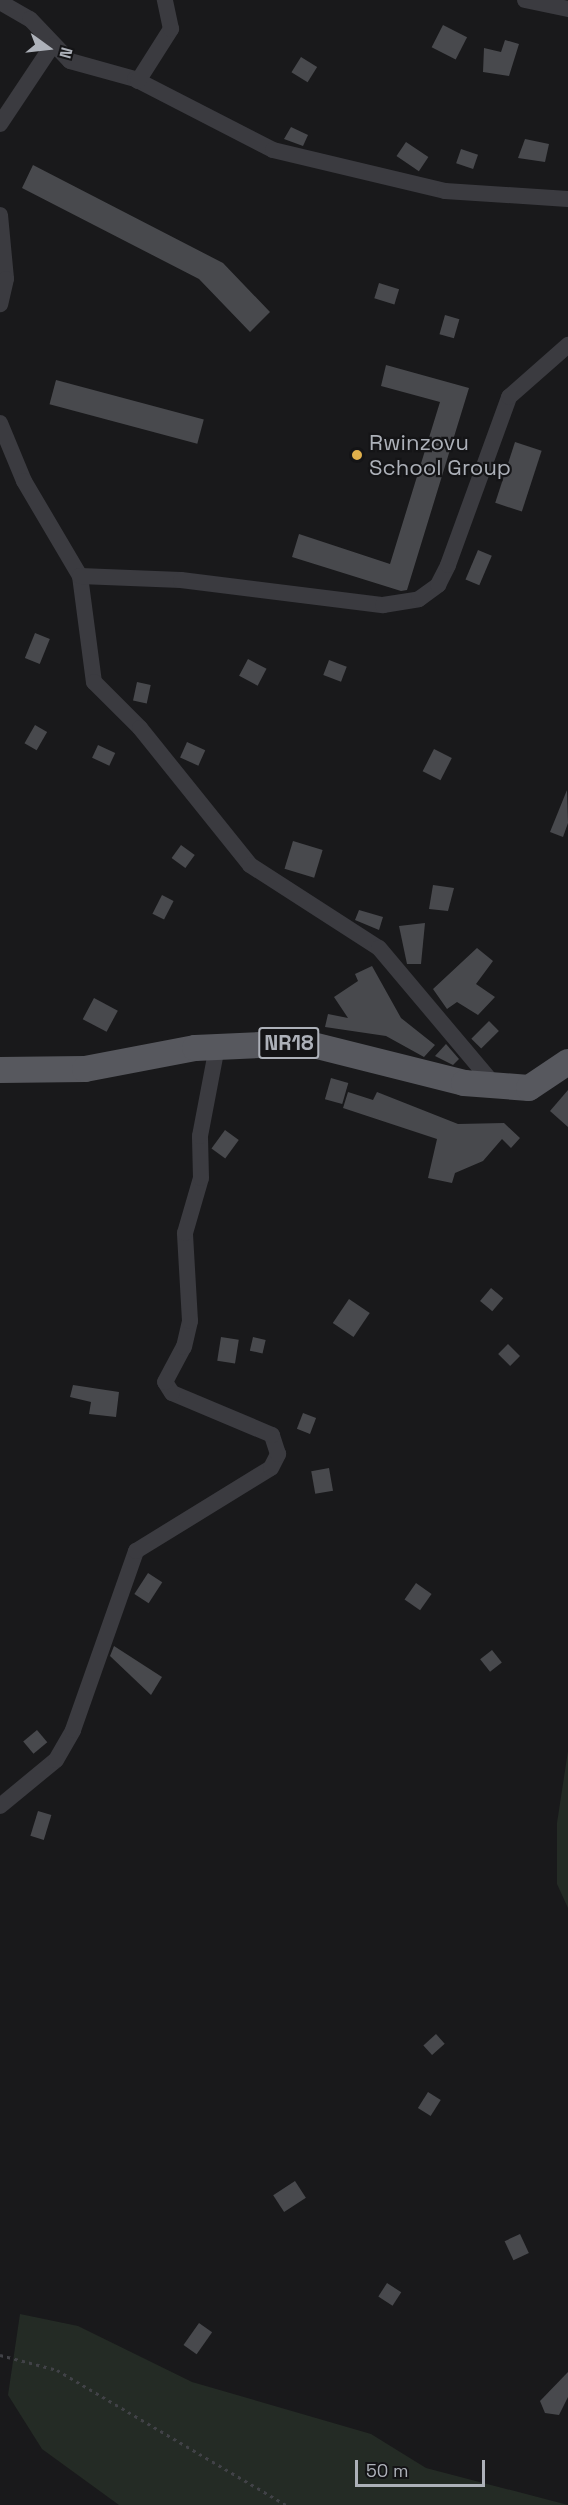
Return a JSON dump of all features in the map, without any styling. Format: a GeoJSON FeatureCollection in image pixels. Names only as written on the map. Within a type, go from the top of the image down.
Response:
{"type":"FeatureCollection","features":[{"type":"Feature","properties":{"kind":"main road","name":"NR18"},"geometry":{"type":"LineString","coordinates":[[0,1070],[85,1070],[217,1047],[305,1044],[497,1088],[529,1088],[568,1062]]}},
{"type":"Feature","properties":{"kind":"street"},"geometry":{"type":"LineString","coordinates":[[138,81],[171,29],[165,0]]}},
{"type":"Feature","properties":{"kind":"street"},"geometry":{"type":"LineString","coordinates":[[525,0],[568,9]]}},
{"type":"Feature","properties":{"kind":"street"},"geometry":{"type":"LineString","coordinates":[[0,2],[30,19],[52,46],[70,61],[138,81],[251,141],[340,171],[445,191],[568,199]]}},
{"type":"Feature","properties":{"kind":"street"},"geometry":{"type":"LineString","coordinates":[[0,124],[52,46]]}},
{"type":"Feature","properties":{"kind":"street"},"geometry":{"type":"LineString","coordinates":[[0,215],[6,279],[0,304]]}},
{"type":"Feature","properties":{"kind":"street"},"geometry":{"type":"LineString","coordinates":[[80,576],[181,580],[383,605],[419,599],[438,585],[448,566],[509,397],[568,345]]}},
{"type":"Feature","properties":{"kind":"street"},"geometry":{"type":"LineString","coordinates":[[0,423],[24,481],[80,576],[94,682],[147,736],[250,865],[380,948],[497,1088]]}},
{"type":"Feature","properties":{"kind":"street"},"geometry":{"type":"LineString","coordinates":[[0,1806],[56,1760],[73,1730],[136,1551],[271,1468],[278,1454],[272,1435],[172,1393],[165,1382],[184,1347],[190,1321],[185,1233],[201,1178],[200,1136],[217,1047]]}},
{"type":"Feature","properties":{"kind":"path"},"geometry":{"type":"LineString","coordinates":[[0,2355],[57,2370],[286,2505]]}},
{"type":"Feature","properties":{"kind":"shaded area"},"geometry":{"type":"Polygon","coordinates":[[[568,1751],[568,1908],[557,1884],[557,1823],[568,1751]]]}},
{"type":"Feature","properties":{"kind":"shaded area"},"geometry":{"type":"Polygon","coordinates":[[[20,2314],[78,2326],[192,2382],[371,2434],[426,2468],[568,2505],[119,2505],[42,2449],[8,2395],[20,2314]]]}},
{"type":"Feature","properties":{"kind":"building"},"geometry":{"type":"Polygon","coordinates":[[[443,25],[467,37],[456,60],[432,47],[443,25]]]}},
{"type":"Feature","properties":{"kind":"building"},"geometry":{"type":"Polygon","coordinates":[[[505,40],[519,44],[509,76],[483,72],[484,48],[501,52],[505,40]]]}},
{"type":"Feature","properties":{"kind":"building"},"geometry":{"type":"Polygon","coordinates":[[[301,57],[317,67],[308,82],[291,72],[301,57]]]}},
{"type":"Feature","properties":{"kind":"building"},"geometry":{"type":"Polygon","coordinates":[[[291,127],[308,135],[303,146],[284,139],[291,127]]]}},
{"type":"Feature","properties":{"kind":"building"},"geometry":{"type":"Polygon","coordinates":[[[525,139],[549,144],[545,162],[518,158],[525,139]]]}},
{"type":"Feature","properties":{"kind":"building"},"geometry":{"type":"Polygon","coordinates":[[[406,142],[428,157],[419,171],[396,156],[406,142]]]}},
{"type":"Feature","properties":{"kind":"building"},"geometry":{"type":"Polygon","coordinates":[[[461,149],[478,155],[473,169],[456,163],[461,149]]]}},
{"type":"Feature","properties":{"kind":"building"},"geometry":{"type":"Polygon","coordinates":[[[33,165],[223,263],[270,312],[250,332],[199,279],[22,188],[33,165]]]}},
{"type":"Feature","properties":{"kind":"building"},"geometry":{"type":"Polygon","coordinates":[[[379,283],[399,289],[394,304],[374,298],[379,283]]]}},
{"type":"Feature","properties":{"kind":"building"},"geometry":{"type":"Polygon","coordinates":[[[445,315],[459,319],[454,338],[439,334],[445,315]]]}},
{"type":"Feature","properties":{"kind":"building"},"geometry":{"type":"Polygon","coordinates":[[[386,365],[469,388],[407,590],[401,591],[292,557],[299,534],[390,564],[440,402],[381,386],[386,365]]]}},
{"type":"Feature","properties":{"kind":"building"},"geometry":{"type":"Polygon","coordinates":[[[56,380],[204,420],[197,444],[50,404],[56,380]]]}},
{"type":"Feature","properties":{"kind":"building"},"geometry":{"type":"Polygon","coordinates":[[[515,442],[542,451],[522,512],[495,503],[515,442]]]}},
{"type":"Feature","properties":{"kind":"building"},"geometry":{"type":"Polygon","coordinates":[[[478,550],[492,556],[479,585],[465,579],[478,550]]]}},
{"type":"Feature","properties":{"kind":"building"},"geometry":{"type":"Polygon","coordinates":[[[35,633],[50,639],[40,664],[25,658],[35,633]]]}},
{"type":"Feature","properties":{"kind":"building"},"geometry":{"type":"Polygon","coordinates":[[[248,659],[267,669],[258,686],[239,676],[248,659]]]}},
{"type":"Feature","properties":{"kind":"building"},"geometry":{"type":"Polygon","coordinates":[[[329,660],[347,667],[341,682],[323,675],[329,660]]]}},
{"type":"Feature","properties":{"kind":"building"},"geometry":{"type":"Polygon","coordinates":[[[137,682],[151,685],[147,703],[133,701],[137,682]]]}},
{"type":"Feature","properties":{"kind":"building"},"geometry":{"type":"Polygon","coordinates":[[[35,725],[47,732],[37,750],[24,743],[35,725]]]}},
{"type":"Feature","properties":{"kind":"building"},"geometry":{"type":"Polygon","coordinates":[[[187,742],[205,750],[198,766],[180,758],[187,742]]]}},
{"type":"Feature","properties":{"kind":"building"},"geometry":{"type":"Polygon","coordinates":[[[98,745],[115,753],[109,766],[92,758],[98,745]]]}},
{"type":"Feature","properties":{"kind":"building"},"geometry":{"type":"Polygon","coordinates":[[[434,749],[452,758],[440,780],[423,771],[434,749]]]}},
{"type":"Feature","properties":{"kind":"building"},"geometry":{"type":"Polygon","coordinates":[[[567,790],[568,823],[563,837],[550,832],[567,790]]]}},
{"type":"Feature","properties":{"kind":"building"},"geometry":{"type":"Polygon","coordinates":[[[293,841],[323,850],[314,878],[285,869],[293,841]]]}},
{"type":"Feature","properties":{"kind":"building"},"geometry":{"type":"Polygon","coordinates":[[[181,845],[195,855],[185,868],[172,858],[181,845]]]}},
{"type":"Feature","properties":{"kind":"building"},"geometry":{"type":"Polygon","coordinates":[[[433,885],[454,888],[448,911],[429,909],[433,885]]]}},
{"type":"Feature","properties":{"kind":"building"},"geometry":{"type":"Polygon","coordinates":[[[162,895],[174,901],[164,920],[152,914],[162,895]]]}},
{"type":"Feature","properties":{"kind":"building"},"geometry":{"type":"Polygon","coordinates":[[[359,910],[383,917],[379,930],[355,920],[359,910]]]}},
{"type":"Feature","properties":{"kind":"building"},"geometry":{"type":"Polygon","coordinates":[[[425,923],[421,964],[407,964],[399,926],[425,923]]]}},
{"type":"Feature","properties":{"kind":"building"},"geometry":{"type":"Polygon","coordinates":[[[477,948],[493,961],[476,984],[495,997],[478,1015],[457,1002],[447,1009],[433,989],[477,948]]]}},
{"type":"Feature","properties":{"kind":"building"},"geometry":{"type":"Polygon","coordinates":[[[372,966],[401,1018],[435,1045],[424,1057],[386,1036],[325,1027],[328,1014],[348,1018],[334,997],[358,981],[355,974],[372,966]]]}},
{"type":"Feature","properties":{"kind":"building"},"geometry":{"type":"Polygon","coordinates":[[[94,998],[118,1011],[107,1032],[83,1019],[94,998]]]}},
{"type":"Feature","properties":{"kind":"building"},"geometry":{"type":"Polygon","coordinates":[[[489,1021],[499,1031],[481,1049],[471,1039],[489,1021]]]}},
{"type":"Feature","properties":{"kind":"building"},"geometry":{"type":"Polygon","coordinates":[[[446,1044],[459,1059],[453,1065],[435,1056],[446,1044]]]}},
{"type":"Feature","properties":{"kind":"building"},"geometry":{"type":"Polygon","coordinates":[[[331,1078],[348,1083],[342,1104],[325,1099],[331,1078]]]}},
{"type":"Feature","properties":{"kind":"building"},"geometry":{"type":"Polygon","coordinates":[[[568,1090],[568,1127],[550,1111],[568,1090]]]}},
{"type":"Feature","properties":{"kind":"building"},"geometry":{"type":"Polygon","coordinates":[[[348,1092],[373,1100],[377,1092],[458,1124],[504,1123],[520,1138],[511,1148],[502,1139],[483,1161],[455,1173],[452,1183],[428,1178],[437,1139],[343,1108],[348,1092]]]}},
{"type":"Feature","properties":{"kind":"building"},"geometry":{"type":"Polygon","coordinates":[[[225,1130],[239,1140],[225,1159],[211,1149],[225,1130]]]}},
{"type":"Feature","properties":{"kind":"building"},"geometry":{"type":"Polygon","coordinates":[[[491,1288],[503,1298],[492,1311],[480,1301],[491,1288]]]}},
{"type":"Feature","properties":{"kind":"building"},"geometry":{"type":"Polygon","coordinates":[[[349,1299],[370,1313],[354,1337],[333,1323],[349,1299]]]}},
{"type":"Feature","properties":{"kind":"building"},"geometry":{"type":"Polygon","coordinates":[[[221,1337],[239,1340],[235,1364],[217,1361],[221,1337]]]}},
{"type":"Feature","properties":{"kind":"building"},"geometry":{"type":"Polygon","coordinates":[[[253,1337],[266,1340],[263,1354],[250,1351],[253,1337]]]}},
{"type":"Feature","properties":{"kind":"building"},"geometry":{"type":"Polygon","coordinates":[[[508,1344],[520,1356],[510,1366],[498,1354],[508,1344]]]}},
{"type":"Feature","properties":{"kind":"building"},"geometry":{"type":"Polygon","coordinates":[[[73,1385],[119,1392],[116,1417],[89,1414],[91,1402],[70,1397],[73,1385]]]}},
{"type":"Feature","properties":{"kind":"building"},"geometry":{"type":"Polygon","coordinates":[[[303,1413],[316,1418],[310,1434],[297,1429],[303,1413]]]}},
{"type":"Feature","properties":{"kind":"building"},"geometry":{"type":"Polygon","coordinates":[[[329,1468],[333,1491],[315,1494],[311,1471],[329,1468]]]}},
{"type":"Feature","properties":{"kind":"building"},"geometry":{"type":"Polygon","coordinates":[[[148,1573],[162,1582],[149,1603],[134,1594],[148,1573]]]}},
{"type":"Feature","properties":{"kind":"building"},"geometry":{"type":"Polygon","coordinates":[[[416,1583],[432,1594],[420,1610],[405,1599],[416,1583]]]}},
{"type":"Feature","properties":{"kind":"building"},"geometry":{"type":"Polygon","coordinates":[[[114,1646],[162,1677],[151,1695],[110,1656],[114,1646]]]}},
{"type":"Feature","properties":{"kind":"building"},"geometry":{"type":"Polygon","coordinates":[[[492,1650],[502,1663],[490,1672],[480,1659],[492,1650]]]}},
{"type":"Feature","properties":{"kind":"building"},"geometry":{"type":"Polygon","coordinates":[[[37,1730],[47,1742],[33,1754],[23,1742],[37,1730]]]}},
{"type":"Feature","properties":{"kind":"building"},"geometry":{"type":"Polygon","coordinates":[[[38,1811],[51,1815],[44,1840],[30,1836],[38,1811]]]}},
{"type":"Feature","properties":{"kind":"building"},"geometry":{"type":"Polygon","coordinates":[[[436,2034],[445,2044],[432,2055],[423,2045],[436,2034]]]}},
{"type":"Feature","properties":{"kind":"building"},"geometry":{"type":"Polygon","coordinates":[[[428,2092],[441,2100],[431,2116],[418,2108],[428,2092]]]}},
{"type":"Feature","properties":{"kind":"building"},"geometry":{"type":"Polygon","coordinates":[[[295,2181],[306,2198],[284,2212],[273,2195],[295,2181]]]}},
{"type":"Feature","properties":{"kind":"building"},"geometry":{"type":"Polygon","coordinates":[[[520,2234],[529,2253],[513,2260],[505,2241],[520,2234]]]}},
{"type":"Feature","properties":{"kind":"building"},"geometry":{"type":"Polygon","coordinates":[[[387,2283],[401,2292],[393,2306],[378,2296],[387,2283]]]}},
{"type":"Feature","properties":{"kind":"building"},"geometry":{"type":"Polygon","coordinates":[[[199,2323],[212,2332],[197,2354],[184,2345],[199,2323]]]}},
{"type":"Feature","properties":{"kind":"building"},"geometry":{"type":"Polygon","coordinates":[[[568,2372],[568,2397],[559,2415],[545,2413],[540,2401],[568,2372]]]}},
{"type":"Feature","properties":{"kind":"place","name":"Rwinzovu School Group"},"geometry":{"type":"Point","coordinates":[357,455]}}]}
